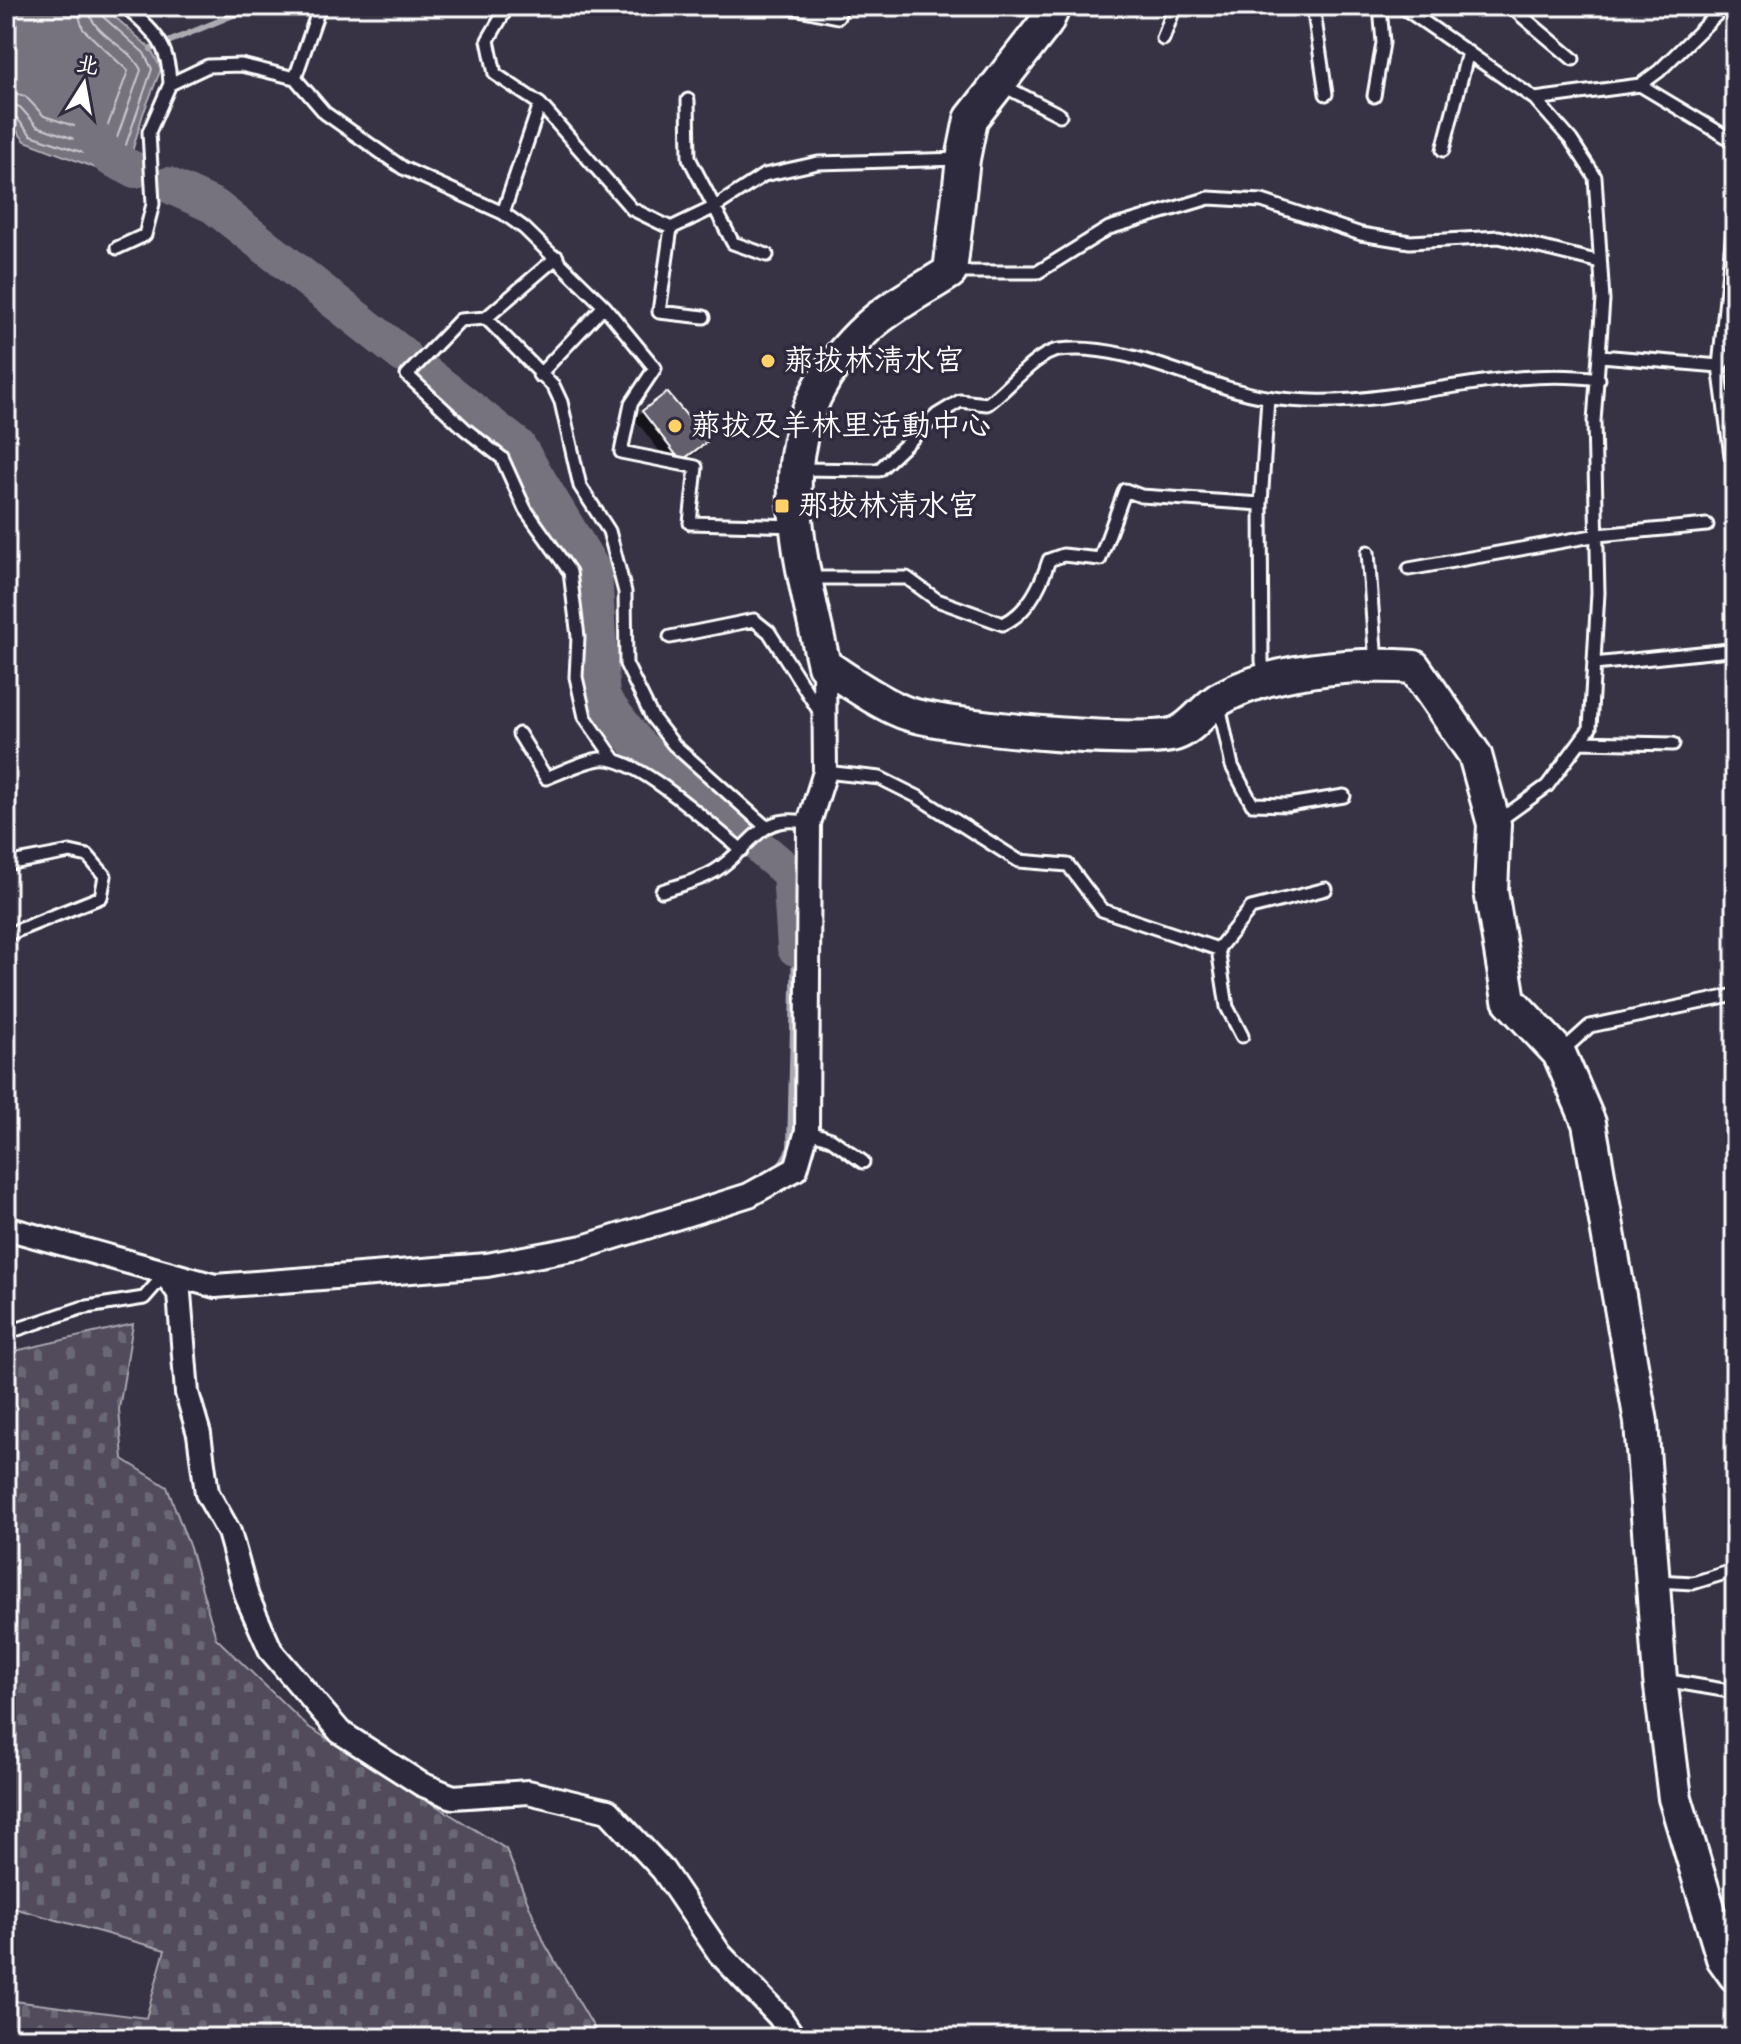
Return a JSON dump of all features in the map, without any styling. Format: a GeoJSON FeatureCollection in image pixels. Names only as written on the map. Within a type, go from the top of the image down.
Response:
{"type":"FeatureCollection","features":[{"type":"Feature","properties":{"kind":"street"},"geometry":{"type":"LineString","coordinates":[[6,1228],[215,1286],[487,1265],[583,1247],[749,1195],[796,1169],[807,1131],[809,823],[825,772],[824,665],[805,578],[793,469],[802,422],[815,392],[869,325],[950,272],[963,159],[971,119],[1046,23],[1054,6]]}},
{"type":"Feature","properties":{"kind":"street"},"geometry":{"type":"LineString","coordinates":[[824,665],[904,713],[987,727],[1150,739],[1179,733],[1218,700],[1266,679],[1376,665],[1414,667],[1475,755],[1494,824],[1491,891],[1509,1000],[1559,1053],[1589,1123],[1641,1422],[1660,1679],[1675,1798],[1723,1958],[1735,1975]]}},
{"type":"Feature","properties":{"kind":"street"},"geometry":{"type":"LineString","coordinates":[[165,1274],[179,1293],[187,1393],[199,1434],[207,1493],[229,1532],[247,1597],[271,1651],[340,1732],[421,1784],[453,1797],[528,1792],[608,1811],[663,1870],[720,1954],[779,2016],[794,2038]]}},
{"type":"Feature","properties":{"kind":"lane"},"geometry":{"type":"LineString","coordinates":[[117,248],[145,235],[153,204],[149,132],[170,84],[169,57],[151,30],[125,6]]}},
{"type":"Feature","properties":{"kind":"lane"},"geometry":{"type":"LineString","coordinates":[[295,78],[320,6]]}},
{"type":"Feature","properties":{"kind":"lane"},"geometry":{"type":"LineString","coordinates":[[508,6],[488,40],[495,74],[540,104],[632,209],[671,228]]}},
{"type":"Feature","properties":{"kind":"lane"},"geometry":{"type":"LineString","coordinates":[[784,6],[838,17],[841,6]]}},
{"type":"Feature","properties":{"kind":"lane"},"geometry":{"type":"LineString","coordinates":[[1163,39],[1175,6]]}},
{"type":"Feature","properties":{"kind":"lane"},"geometry":{"type":"LineString","coordinates":[[1313,6],[1312,16],[1326,94]]}},
{"type":"Feature","properties":{"kind":"lane"},"geometry":{"type":"LineString","coordinates":[[1374,96],[1383,43],[1380,6]]}},
{"type":"Feature","properties":{"kind":"lane"},"geometry":{"type":"LineString","coordinates":[[1401,6],[1535,99],[1571,140],[1595,177],[1601,356],[1594,421],[1598,535],[1590,728],[1547,786],[1494,824]]}},
{"type":"Feature","properties":{"kind":"lane"},"geometry":{"type":"LineString","coordinates":[[1510,6],[1573,59]]}},
{"type":"Feature","properties":{"kind":"lane"},"geometry":{"type":"LineString","coordinates":[[1535,99],[1640,85],[1725,6]]}},
{"type":"Feature","properties":{"kind":"lane"},"geometry":{"type":"LineString","coordinates":[[1443,150],[1468,52]]}},
{"type":"Feature","properties":{"kind":"lane"},"geometry":{"type":"LineString","coordinates":[[170,84],[208,66],[241,65],[295,78],[325,113],[403,168],[503,213],[557,257],[604,306],[655,368],[631,404],[621,452],[696,467],[690,523],[797,526]]}},
{"type":"Feature","properties":{"kind":"lane"},"geometry":{"type":"LineString","coordinates":[[997,83],[1060,115]]}},
{"type":"Feature","properties":{"kind":"lane"},"geometry":{"type":"LineString","coordinates":[[1640,85],[1735,142]]}},
{"type":"Feature","properties":{"kind":"lane"},"geometry":{"type":"LineString","coordinates":[[688,100],[689,158],[733,243],[767,255]]}},
{"type":"Feature","properties":{"kind":"lane"},"geometry":{"type":"LineString","coordinates":[[503,213],[540,104]]}},
{"type":"Feature","properties":{"kind":"lane"},"geometry":{"type":"LineString","coordinates":[[671,228],[715,207],[764,175],[818,163],[963,159]]}},
{"type":"Feature","properties":{"kind":"lane"},"geometry":{"type":"LineString","coordinates":[[950,272],[1038,272],[1109,228],[1209,198],[1262,201],[1361,234],[1410,242],[1499,237],[1600,262]]}},
{"type":"Feature","properties":{"kind":"lane"},"geometry":{"type":"LineString","coordinates":[[1731,456],[1719,366],[1735,211]]}},
{"type":"Feature","properties":{"kind":"lane"},"geometry":{"type":"LineString","coordinates":[[671,228],[659,312],[704,317]]}},
{"type":"Feature","properties":{"kind":"lane"},"geometry":{"type":"LineString","coordinates":[[557,257],[486,318],[460,320],[407,375],[465,429],[502,458],[525,509],[570,572],[578,637],[576,677],[585,717],[615,760]]}},
{"type":"Feature","properties":{"kind":"lane"},"geometry":{"type":"LineString","coordinates":[[539,375],[604,306]]}},
{"type":"Feature","properties":{"kind":"lane"},"geometry":{"type":"LineString","coordinates":[[486,318],[558,395],[580,486],[609,531],[625,592],[626,664],[652,717],[674,745],[765,826]]}},
{"type":"Feature","properties":{"kind":"lane"},"geometry":{"type":"LineString","coordinates":[[793,469],[879,470],[937,415],[960,401],[987,404],[1007,390],[1033,363],[1056,350],[1109,351],[1220,387],[1268,398],[1386,399],[1476,382],[1564,374],[1599,379]]}},
{"type":"Feature","properties":{"kind":"lane"},"geometry":{"type":"LineString","coordinates":[[1601,356],[1719,366],[1728,357],[1735,356]]}},
{"type":"Feature","properties":{"kind":"lane"},"geometry":{"type":"LineString","coordinates":[[1266,679],[1262,661],[1261,504],[1268,398]]}},
{"type":"Feature","properties":{"kind":"lane"},"geometry":{"type":"LineString","coordinates":[[805,578],[907,578],[937,600],[1003,624],[1016,618],[1041,584],[1049,560],[1063,555],[1100,559],[1125,490],[1141,496],[1261,504]]}},
{"type":"Feature","properties":{"kind":"lane"},"geometry":{"type":"LineString","coordinates":[[1409,569],[1598,535],[1707,525]]}},
{"type":"Feature","properties":{"kind":"lane"},"geometry":{"type":"LineString","coordinates":[[1368,552],[1376,665]]}},
{"type":"Feature","properties":{"kind":"lane"},"geometry":{"type":"LineString","coordinates":[[670,637],[754,620],[769,632],[825,721]]}},
{"type":"Feature","properties":{"kind":"lane"},"geometry":{"type":"LineString","coordinates":[[1594,664],[1729,650]]}},
{"type":"Feature","properties":{"kind":"lane"},"geometry":{"type":"LineString","coordinates":[[1218,700],[1232,766],[1252,804],[1288,805],[1344,796]]}},
{"type":"Feature","properties":{"kind":"lane"},"geometry":{"type":"LineString","coordinates":[[519,734],[546,778],[600,759],[615,760],[636,769],[742,850]]}},
{"type":"Feature","properties":{"kind":"lane"},"geometry":{"type":"LineString","coordinates":[[1581,742],[1673,744]]}},
{"type":"Feature","properties":{"kind":"lane"},"geometry":{"type":"LineString","coordinates":[[825,772],[880,778],[918,797],[1019,861],[1068,865],[1102,910],[1218,949]]}},
{"type":"Feature","properties":{"kind":"lane"},"geometry":{"type":"LineString","coordinates":[[662,891],[714,872],[742,850],[765,826],[789,818],[809,823]]}},
{"type":"Feature","properties":{"kind":"lane"},"geometry":{"type":"LineString","coordinates":[[6,864],[70,852],[88,856],[105,876],[101,897],[6,935]]}},
{"type":"Feature","properties":{"kind":"lane"},"geometry":{"type":"LineString","coordinates":[[1242,1036],[1227,1007],[1218,949],[1251,908],[1326,889]]}},
{"type":"Feature","properties":{"kind":"lane"},"geometry":{"type":"LineString","coordinates":[[1559,1053],[1590,1026],[1735,995]]}},
{"type":"Feature","properties":{"kind":"lane"},"geometry":{"type":"LineString","coordinates":[[807,1131],[831,1139],[863,1162]]}},
{"type":"Feature","properties":{"kind":"lane"},"geometry":{"type":"LineString","coordinates":[[6,1333],[81,1308],[144,1298],[165,1274]]}},
{"type":"Feature","properties":{"kind":"lane"},"geometry":{"type":"LineString","coordinates":[[1652,1581],[1693,1583],[1735,1570]]}},
{"type":"Feature","properties":{"kind":"lane"},"geometry":{"type":"LineString","coordinates":[[1660,1679],[1735,1692]]}},
{"type":"Feature","properties":{"kind":"green space"},"geometry":{"type":"Polygon","coordinates":[[[133,1324],[119,1409],[123,1459],[167,1487],[190,1548],[216,1638],[307,1726],[506,1849],[545,1944],[600,2038],[6,2038],[6,2000],[146,2018],[165,1950],[6,1906],[6,1353],[133,1324]]]}},
{"type":"Feature","properties":{"kind":"water"},"geometry":{"type":"Polygon","coordinates":[[[6,6],[105,8],[151,49],[161,69],[143,114],[124,179],[25,141],[6,118],[6,6]]]}},
{"type":"Feature","properties":{"kind":"building","name":"𦰡拔及羊林里活動中心"},"geometry":{"type":"Polygon","coordinates":[[[667,392],[708,441],[681,461],[642,411],[667,392]]]}},
{"type":"Feature","properties":{"kind":"waterway"},"geometry":{"type":"LineString","coordinates":[[151,49],[255,6]]}},
{"type":"Feature","properties":{"kind":"waterway"},"geometry":{"type":"LineString","coordinates":[[91,134],[110,158],[135,170]]}},
{"type":"Feature","properties":{"kind":"waterway"},"geometry":{"type":"LineString","coordinates":[[168,185],[214,206],[403,355]]}},
{"type":"Feature","properties":{"kind":"waterway"},"geometry":{"type":"LineString","coordinates":[[424,372],[518,446],[594,572],[602,698],[639,746],[738,829]]}},
{"type":"Feature","properties":{"kind":"waterway"},"geometry":{"type":"LineString","coordinates":[[764,851],[790,873],[795,948]]}},
{"type":"Feature","properties":{"kind":"waterway"},"geometry":{"type":"LineString","coordinates":[[777,1171],[790,1148],[795,948]]}},
{"type":"Feature","properties":{"kind":"place","name":"𦰡拔林清水宮"},"geometry":{"type":"Point","coordinates":[768,361]}},
{"type":"Feature","properties":{"kind":"place","name":"𦰡拔及羊林里活動中心"},"geometry":{"type":"Point","coordinates":[675,426]}},
{"type":"Feature","properties":{"kind":"place","name":"那拔林清水宮"},"geometry":{"type":"Point","coordinates":[782,506]}}]}
